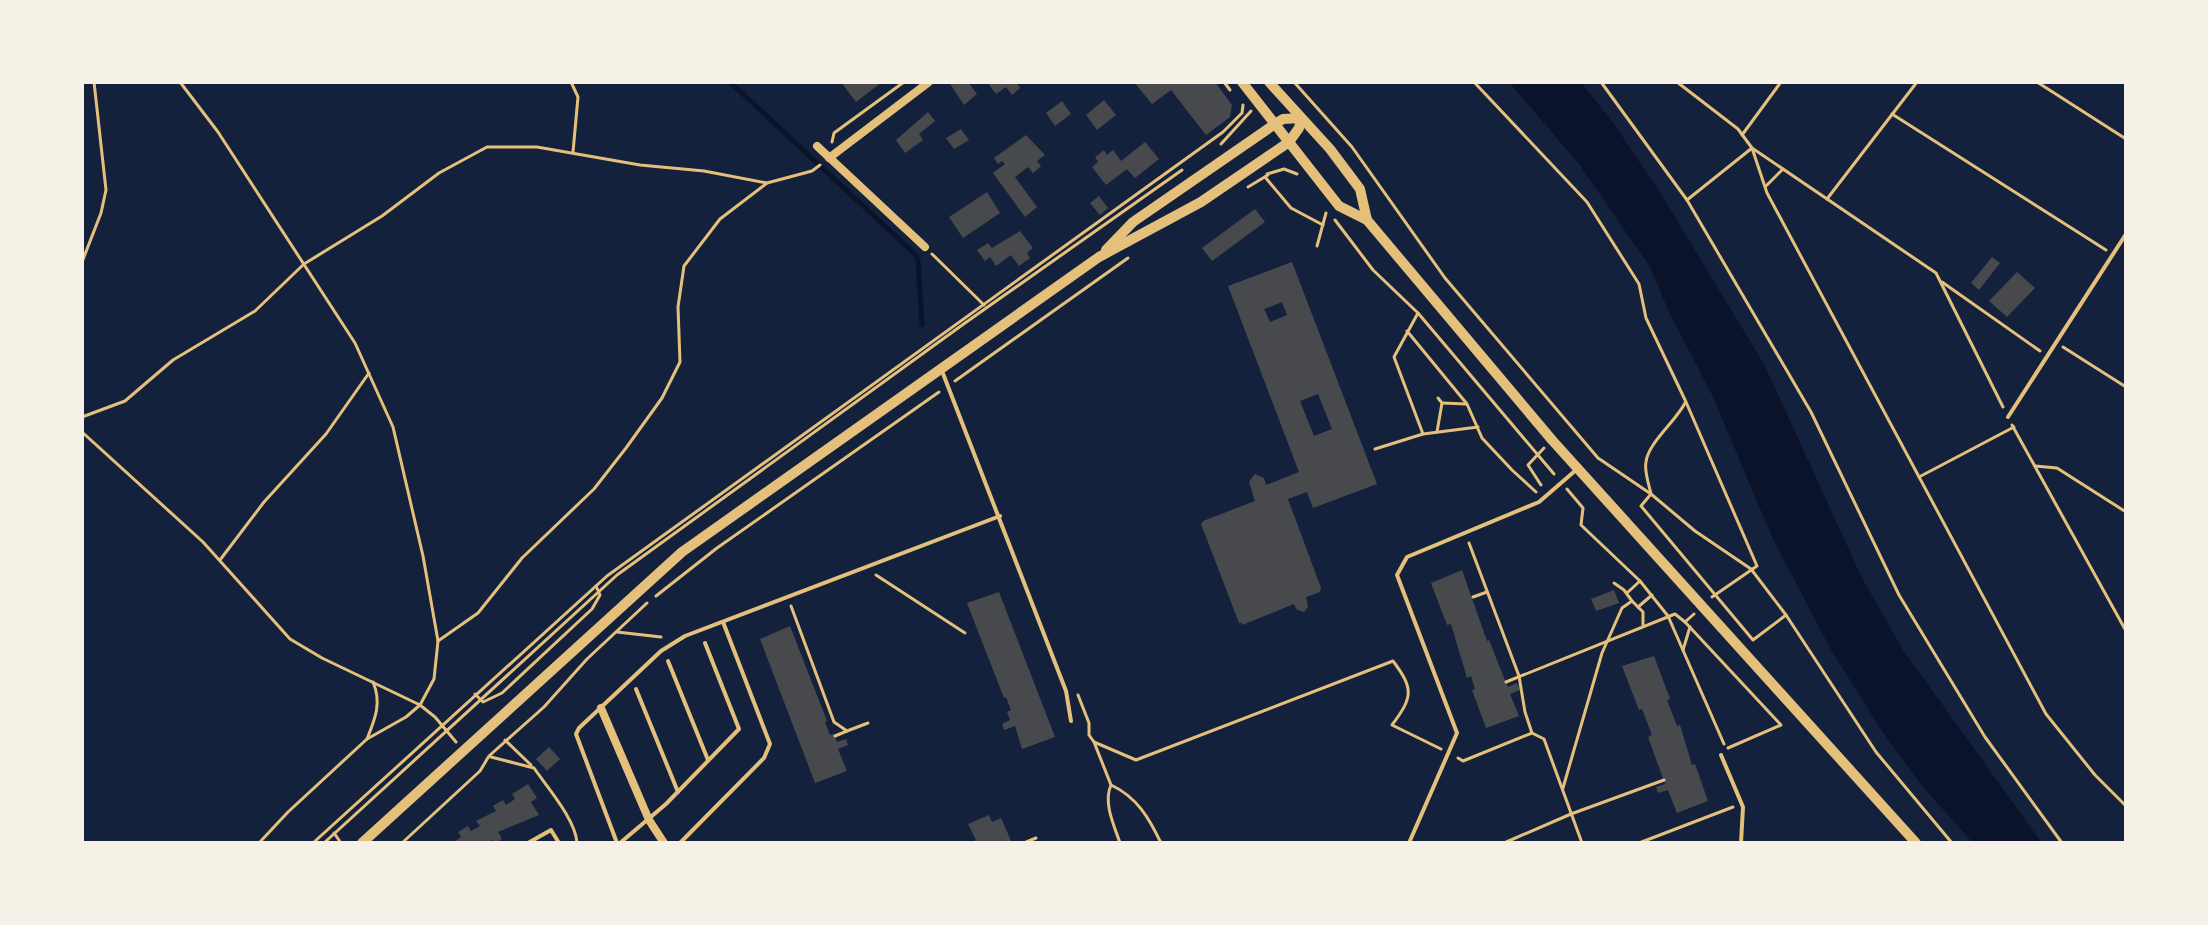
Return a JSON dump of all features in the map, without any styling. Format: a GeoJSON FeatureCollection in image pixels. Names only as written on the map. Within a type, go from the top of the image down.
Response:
{"type":"FeatureCollection","features":[{"type":"Feature","properties":{"kind":"street"},"geometry":{"type":"LineString","coordinates":[[833,155],[929,82]]}},
{"type":"Feature","properties":{"kind":"street"},"geometry":{"type":"LineString","coordinates":[[1242,82],[1339,206],[1367,220],[1552,440],[1916,843]]}},
{"type":"Feature","properties":{"kind":"street"},"geometry":{"type":"LineString","coordinates":[[1269,82],[1360,189],[1367,220]]}},
{"type":"Feature","properties":{"kind":"street"},"geometry":{"type":"LineString","coordinates":[[1099,257],[1133,222],[1275,124],[1283,119],[1301,118]]}},
{"type":"Feature","properties":{"kind":"street"},"geometry":{"type":"LineString","coordinates":[[362,843],[675,558],[1099,257],[1201,202],[1289,142],[1299,128],[1301,118]]}},
{"type":"Feature","properties":{"kind":"street"},"geometry":{"type":"LineString","coordinates":[[817,146],[833,155],[925,247]]}},
{"type":"Feature","properties":{"kind":"street"},"geometry":{"type":"LineString","coordinates":[[601,708],[649,820],[664,843]]}},
{"type":"Feature","properties":{"kind":"lane"},"geometry":{"type":"LineString","coordinates":[[2008,417],[2126,234]]}},
{"type":"Feature","properties":{"kind":"lane"},"geometry":{"type":"LineString","coordinates":[[941,369],[1066,691],[1071,721]]}},
{"type":"Feature","properties":{"kind":"lane"},"geometry":{"type":"LineString","coordinates":[[1409,843],[1457,733],[1397,575],[1407,557],[1546,496],[1578,469]]}},
{"type":"Feature","properties":{"kind":"lane"},"geometry":{"type":"LineString","coordinates":[[705,643],[739,729],[649,820],[618,843],[576,737],[578,730],[672,643],[1000,516]]}},
{"type":"Feature","properties":{"kind":"lane"},"geometry":{"type":"LineString","coordinates":[[680,843],[764,758],[770,744],[723,622]]}},
{"type":"Feature","properties":{"kind":"lane"},"geometry":{"type":"LineString","coordinates":[[668,661],[708,760]]}},
{"type":"Feature","properties":{"kind":"lane"},"geometry":{"type":"LineString","coordinates":[[636,689],[678,792]]}},
{"type":"Feature","properties":{"kind":"lane"},"geometry":{"type":"LineString","coordinates":[[1721,755],[1741,804],[1741,843]]}},
{"type":"Feature","properties":{"kind":"lane"},"geometry":{"type":"LineString","coordinates":[[528,843],[551,830],[559,843]]}},
{"type":"Feature","properties":{"kind":"path"},"geometry":{"type":"LineString","coordinates":[[82,262],[101,213],[106,190],[94,82]]}},
{"type":"Feature","properties":{"kind":"path"},"geometry":{"type":"LineString","coordinates":[[180,82],[218,132],[304,264],[355,343],[369,373],[393,427],[423,556],[438,641],[434,679],[420,705],[406,717],[367,739],[259,843]]}},
{"type":"Feature","properties":{"kind":"path"},"geometry":{"type":"LineString","coordinates":[[571,82],[578,97],[572,154]]}},
{"type":"Feature","properties":{"kind":"path"},"geometry":{"type":"LineString","coordinates":[[833,155],[831,140],[834,133],[904,82]]}},
{"type":"Feature","properties":{"kind":"path"},"geometry":{"type":"LineString","coordinates":[[1294,82],[1352,147],[1445,278],[1598,458],[1751,569],[1786,615],[1876,752],[1952,843]]}},
{"type":"Feature","properties":{"kind":"path"},"geometry":{"type":"LineString","coordinates":[[1474,82],[1587,202],[1639,284],[1646,318],[1757,566],[1714,595],[1685,622]]}},
{"type":"Feature","properties":{"kind":"path"},"geometry":{"type":"LineString","coordinates":[[1601,82],[1687,200],[1811,412],[1899,595],[1985,737],[2062,843]]}},
{"type":"Feature","properties":{"kind":"path"},"geometry":{"type":"LineString","coordinates":[[1677,82],[1738,129],[1752,148],[1936,273],[2008,417],[2126,631]]}},
{"type":"Feature","properties":{"kind":"path"},"geometry":{"type":"LineString","coordinates":[[1742,135],[1781,82]]}},
{"type":"Feature","properties":{"kind":"path"},"geometry":{"type":"LineString","coordinates":[[1827,199],[1917,82]]}},
{"type":"Feature","properties":{"kind":"path"},"geometry":{"type":"LineString","coordinates":[[2037,82],[2126,139]]}},
{"type":"Feature","properties":{"kind":"path"},"geometry":{"type":"LineString","coordinates":[[313,843],[596,586],[1233,122],[1242,113],[1242,105]]}},
{"type":"Feature","properties":{"kind":"path"},"geometry":{"type":"LineString","coordinates":[[1892,114],[2113,254]]}},
{"type":"Feature","properties":{"kind":"path"},"geometry":{"type":"LineString","coordinates":[[1233,122],[1242,135]]}},
{"type":"Feature","properties":{"kind":"path"},"geometry":{"type":"LineString","coordinates":[[82,417],[125,401],[173,360],[255,311],[304,264],[382,216],[439,173],[487,147],[537,147],[767,183]]}},
{"type":"Feature","properties":{"kind":"path"},"geometry":{"type":"LineString","coordinates":[[1687,200],[1752,148]]}},
{"type":"Feature","properties":{"kind":"path"},"geometry":{"type":"LineString","coordinates":[[1752,148],[1765,187],[2046,714],[2095,775],[2126,806]]}},
{"type":"Feature","properties":{"kind":"path"},"geometry":{"type":"LineString","coordinates":[[1240,193],[1266,175],[1284,169],[1297,174],[1300,171]]}},
{"type":"Feature","properties":{"kind":"path"},"geometry":{"type":"LineString","coordinates":[[1765,187],[1783,169]]}},
{"type":"Feature","properties":{"kind":"path"},"geometry":{"type":"LineString","coordinates":[[438,641],[478,613],[522,558],[594,489],[662,398],[680,362],[678,307],[684,266],[720,219],[767,183],[812,171]]}},
{"type":"Feature","properties":{"kind":"path"},"geometry":{"type":"LineString","coordinates":[[1266,175],[1291,208],[1323,225]]}},
{"type":"Feature","properties":{"kind":"path"},"geometry":{"type":"LineString","coordinates":[[1317,246],[1328,210],[1373,270],[1418,313],[1583,508],[1581,525],[1640,581],[1668,616],[1726,749],[1781,725],[1675,614],[1668,616],[1609,639],[1506,682]]}},
{"type":"Feature","properties":{"kind":"path"},"geometry":{"type":"LineString","coordinates":[[925,247],[985,305]]}},
{"type":"Feature","properties":{"kind":"path"},"geometry":{"type":"LineString","coordinates":[[402,843],[480,771],[489,756],[544,707],[587,659],[685,571],[1134,254]]}},
{"type":"Feature","properties":{"kind":"path"},"geometry":{"type":"LineString","coordinates":[[1939,280],[2037,352],[2054,345],[2126,387]]}},
{"type":"Feature","properties":{"kind":"path"},"geometry":{"type":"LineString","coordinates":[[1418,313],[1394,357],[1423,434]]}},
{"type":"Feature","properties":{"kind":"path"},"geometry":{"type":"LineString","coordinates":[[1407,331],[1467,404],[1482,438],[1512,470],[1546,496]]}},
{"type":"Feature","properties":{"kind":"path"},"geometry":{"type":"LineString","coordinates":[[220,560],[264,502],[326,434],[369,373]]}},
{"type":"Feature","properties":{"kind":"path"},"geometry":{"type":"LineString","coordinates":[[1437,432],[1442,403],[1438,398]]}},
{"type":"Feature","properties":{"kind":"path"},"geometry":{"type":"LineString","coordinates":[[1651,494],[1645,463],[1686,402]]}},
{"type":"Feature","properties":{"kind":"path"},"geometry":{"type":"LineString","coordinates":[[1442,403],[1467,404]]}},
{"type":"Feature","properties":{"kind":"path"},"geometry":{"type":"LineString","coordinates":[[1546,496],[1528,465],[1571,426]]}},
{"type":"Feature","properties":{"kind":"path"},"geometry":{"type":"LineString","coordinates":[[1375,449],[1423,434],[1478,427]]}},
{"type":"Feature","properties":{"kind":"path"},"geometry":{"type":"LineString","coordinates":[[1919,477],[2014,427]]}},
{"type":"Feature","properties":{"kind":"path"},"geometry":{"type":"LineString","coordinates":[[82,432],[203,542],[290,639],[322,658],[420,705],[445,730]]}},
{"type":"Feature","properties":{"kind":"path"},"geometry":{"type":"LineString","coordinates":[[2035,466],[2057,468],[2126,512]]}},
{"type":"Feature","properties":{"kind":"path"},"geometry":{"type":"LineString","coordinates":[[1651,494],[1641,506],[1753,640],[1786,615]]}},
{"type":"Feature","properties":{"kind":"path"},"geometry":{"type":"LineString","coordinates":[[1465,533],[1519,676],[1532,733],[1544,739],[1582,843]]}},
{"type":"Feature","properties":{"kind":"path"},"geometry":{"type":"LineString","coordinates":[[874,574],[965,633]]}},
{"type":"Feature","properties":{"kind":"path"},"geometry":{"type":"LineString","coordinates":[[1627,593],[1640,581]]}},
{"type":"Feature","properties":{"kind":"path"},"geometry":{"type":"LineString","coordinates":[[1614,583],[1643,612],[1643,626]]}},
{"type":"Feature","properties":{"kind":"path"},"geometry":{"type":"LineString","coordinates":[[475,694],[483,702],[502,693],[592,609],[600,595],[596,586]]}},
{"type":"Feature","properties":{"kind":"path"},"geometry":{"type":"LineString","coordinates":[[1473,597],[1487,592]]}},
{"type":"Feature","properties":{"kind":"path"},"geometry":{"type":"LineString","coordinates":[[1638,607],[1652,595]]}},
{"type":"Feature","properties":{"kind":"path"},"geometry":{"type":"LineString","coordinates":[[804,601],[790,606],[834,722],[847,731]]}},
{"type":"Feature","properties":{"kind":"path"},"geometry":{"type":"LineString","coordinates":[[1563,788],[1602,653],[1622,608],[1632,601]]}},
{"type":"Feature","properties":{"kind":"path"},"geometry":{"type":"LineString","coordinates":[[1683,650],[1690,627]]}},
{"type":"Feature","properties":{"kind":"path"},"geometry":{"type":"LineString","coordinates":[[617,632],[664,638],[672,643]]}},
{"type":"Feature","properties":{"kind":"path"},"geometry":{"type":"LineString","coordinates":[[1094,742],[1136,760],[1393,661],[1407,680],[1410,695],[1392,725],[1463,761],[1532,733]]}},
{"type":"Feature","properties":{"kind":"path"},"geometry":{"type":"LineString","coordinates":[[367,739],[378,708],[372,681]]}},
{"type":"Feature","properties":{"kind":"path"},"geometry":{"type":"LineString","coordinates":[[835,736],[868,723]]}},
{"type":"Feature","properties":{"kind":"path"},"geometry":{"type":"LineString","coordinates":[[1089,735],[1111,785],[1123,791],[1145,811],[1161,843]]}},
{"type":"Feature","properties":{"kind":"path"},"geometry":{"type":"LineString","coordinates":[[505,740],[534,768],[565,813],[577,836],[577,843]]}},
{"type":"Feature","properties":{"kind":"path"},"geometry":{"type":"LineString","coordinates":[[489,756],[534,768]]}},
{"type":"Feature","properties":{"kind":"path"},"geometry":{"type":"LineString","coordinates":[[1504,843],[1571,814],[1664,780]]}},
{"type":"Feature","properties":{"kind":"path"},"geometry":{"type":"LineString","coordinates":[[1111,785],[1108,806],[1120,843]]}},
{"type":"Feature","properties":{"kind":"path"},"geometry":{"type":"LineString","coordinates":[[1639,843],[1741,804]]}},
{"type":"Feature","properties":{"kind":"path"},"geometry":{"type":"LineString","coordinates":[[333,833],[341,843]]}},
{"type":"Feature","properties":{"kind":"path"},"geometry":{"type":"LineString","coordinates":[[1024,843],[1036,838]]}},
{"type":"Feature","properties":{"kind":"water"},"geometry":{"type":"Polygon","coordinates":[[[1509,82],[1581,82],[1616,127],[1661,194],[1764,364],[1862,578],[1903,650],[2042,843],[1973,843],[1922,786],[1880,728],[1830,648],[1773,539],[1712,395],[1669,312],[1650,267],[1579,164],[1509,82]]]}},
{"type":"Feature","properties":{"kind":"building"},"geometry":{"type":"Polygon","coordinates":[[[841,82],[882,82],[856,102],[841,82]]]}},
{"type":"Feature","properties":{"kind":"building"},"geometry":{"type":"Polygon","coordinates":[[[949,82],[968,82],[977,94],[964,105],[949,82]]]}},
{"type":"Feature","properties":{"kind":"building"},"geometry":{"type":"Polygon","coordinates":[[[987,82],[1016,82],[1020,88],[1012,95],[1006,87],[996,94],[987,82]]]}},
{"type":"Feature","properties":{"kind":"building"},"geometry":{"type":"Polygon","coordinates":[[[1134,82],[1215,82],[1232,105],[1230,117],[1206,135],[1171,90],[1152,104],[1134,82]]]}},
{"type":"Feature","properties":{"kind":"building"},"geometry":{"type":"Polygon","coordinates":[[[1104,100],[1116,115],[1097,130],[1086,115],[1104,100]]]}},
{"type":"Feature","properties":{"kind":"building"},"geometry":{"type":"Polygon","coordinates":[[[1062,101],[1071,114],[1055,126],[1046,113],[1062,101]]]}},
{"type":"Feature","properties":{"kind":"building"},"geometry":{"type":"Polygon","coordinates":[[[928,112],[935,121],[919,134],[923,140],[905,153],[896,140],[928,112]]]}},
{"type":"Feature","properties":{"kind":"building"},"geometry":{"type":"Polygon","coordinates":[[[961,129],[969,140],[954,149],[946,138],[961,129]]]}},
{"type":"Feature","properties":{"kind":"building"},"geometry":{"type":"Polygon","coordinates":[[[1026,135],[1045,155],[1037,161],[1041,166],[1033,173],[1028,167],[1015,177],[1037,207],[1025,217],[993,173],[1005,164],[1002,161],[998,164],[994,158],[1026,135]]]}},
{"type":"Feature","properties":{"kind":"building"},"geometry":{"type":"Polygon","coordinates":[[[1145,142],[1159,159],[1135,178],[1127,169],[1106,185],[1092,167],[1098,162],[1095,157],[1104,150],[1107,155],[1113,150],[1121,161],[1145,142]]]}},
{"type":"Feature","properties":{"kind":"building"},"geometry":{"type":"Polygon","coordinates":[[[987,192],[1000,213],[963,238],[949,217],[987,192]]]}},
{"type":"Feature","properties":{"kind":"building"},"geometry":{"type":"Polygon","coordinates":[[[1099,196],[1108,208],[1100,215],[1090,203],[1099,196]]]}},
{"type":"Feature","properties":{"kind":"building"},"geometry":{"type":"Polygon","coordinates":[[[1255,209],[1265,222],[1212,261],[1202,248],[1255,209]]]}},
{"type":"Feature","properties":{"kind":"building"},"geometry":{"type":"Polygon","coordinates":[[[1020,231],[1033,248],[1027,253],[1030,258],[1019,266],[1011,255],[996,266],[990,257],[985,261],[977,250],[988,243],[992,248],[1020,231]]]}},
{"type":"Feature","properties":{"kind":"building"},"geometry":{"type":"Polygon","coordinates":[[[1992,257],[2000,263],[1979,290],[1971,283],[1992,257]]]}},
{"type":"Feature","properties":{"kind":"building"},"geometry":{"type":"Polygon","coordinates":[[[1292,262],[1377,484],[1313,508],[1307,492],[1288,499],[1320,592],[1306,597],[1308,607],[1304,612],[1297,610],[1294,604],[1242,625],[1201,524],[1255,501],[1249,482],[1255,474],[1264,478],[1266,485],[1299,472],[1228,286],[1292,262]],[[1282,302],[1264,309],[1270,322],[1287,315],[1282,302]],[[1318,394],[1300,401],[1314,436],[1332,429],[1318,394]]]}},
{"type":"Feature","properties":{"kind":"building"},"geometry":{"type":"Polygon","coordinates":[[[2017,272],[2035,288],[2007,317],[1989,301],[2017,272]]]}},
{"type":"Feature","properties":{"kind":"building"},"geometry":{"type":"Polygon","coordinates":[[[1462,570],[1487,641],[1508,687],[1517,683],[1520,690],[1510,694],[1519,716],[1486,728],[1472,690],[1475,689],[1471,676],[1467,678],[1451,624],[1447,625],[1431,583],[1462,570]]]}},
{"type":"Feature","properties":{"kind":"building"},"geometry":{"type":"Polygon","coordinates":[[[1614,590],[1619,603],[1596,611],[1591,599],[1614,590]]]}},
{"type":"Feature","properties":{"kind":"building"},"geometry":{"type":"Polygon","coordinates":[[[999,592],[1055,737],[1022,749],[1015,726],[1004,730],[1002,724],[1010,720],[1007,712],[1011,710],[967,603],[999,592]]]}},
{"type":"Feature","properties":{"kind":"building"},"geometry":{"type":"Polygon","coordinates":[[[790,626],[830,735],[834,734],[837,742],[846,739],[848,745],[838,749],[847,771],[815,783],[760,639],[790,626]]]}},
{"type":"Feature","properties":{"kind":"building"},"geometry":{"type":"Polygon","coordinates":[[[1654,656],[1670,699],[1667,700],[1677,726],[1680,725],[1692,765],[1695,764],[1708,801],[1677,813],[1668,790],[1658,793],[1656,787],[1665,784],[1648,737],[1652,735],[1622,666],[1654,656]]]}},
{"type":"Feature","properties":{"kind":"building"},"geometry":{"type":"Polygon","coordinates":[[[549,747],[560,759],[547,771],[536,759],[549,747]]]}},
{"type":"Feature","properties":{"kind":"building"},"geometry":{"type":"Polygon","coordinates":[[[528,784],[537,798],[531,802],[539,815],[498,832],[502,839],[495,843],[493,840],[488,843],[452,843],[461,837],[458,832],[468,826],[471,831],[480,826],[476,821],[496,811],[493,806],[503,800],[506,805],[515,799],[512,794],[528,784]]]}},
{"type":"Feature","properties":{"kind":"building"},"geometry":{"type":"Polygon","coordinates":[[[989,815],[992,822],[1001,818],[1012,843],[970,843],[976,840],[968,824],[989,815]]]}},
{"type":"Feature","properties":{"kind":"waterway"},"geometry":{"type":"LineString","coordinates":[[730,82],[916,255],[922,325]]}}]}
